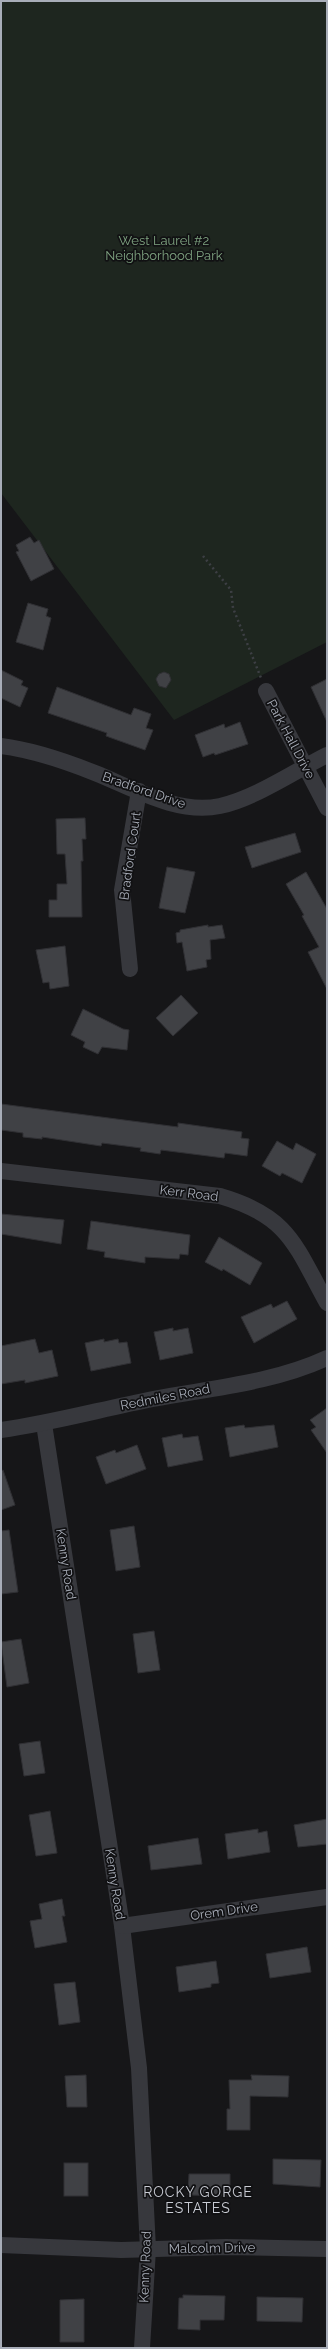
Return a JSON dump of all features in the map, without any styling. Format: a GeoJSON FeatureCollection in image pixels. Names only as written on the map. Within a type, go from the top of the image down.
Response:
{"type":"FeatureCollection","features":[{"type":"Feature","properties":{"kind":"street","name":"Park Hall Drive"},"geometry":{"type":"LineString","coordinates":[[266,691],[327,808]]}},
{"type":"Feature","properties":{"kind":"street","name":"Bradford Drive"},"geometry":{"type":"LineString","coordinates":[[1,746],[75,766],[140,791],[181,805],[197,808],[219,806],[242,799],[327,755]]}},
{"type":"Feature","properties":{"kind":"street","name":"Bradford Court"},"geometry":{"type":"LineString","coordinates":[[130,969],[122,890],[140,791]]}},
{"type":"Feature","properties":{"kind":"street","name":"Kerr Road"},"geometry":{"type":"LineString","coordinates":[[1,1170],[220,1196],[241,1202],[266,1215],[287,1232],[327,1303]]}},
{"type":"Feature","properties":{"kind":"street","name":"Redmiles Road"},"geometry":{"type":"LineString","coordinates":[[1,1430],[44,1424],[114,1407],[265,1378],[304,1368],[327,1358]]}},
{"type":"Feature","properties":{"kind":"street","name":"Kenny Road"},"geometry":{"type":"LineString","coordinates":[[44,1424],[122,1926],[140,2068],[148,2249],[142,2348]]}},
{"type":"Feature","properties":{"kind":"street","name":"Orem Drive"},"geometry":{"type":"LineString","coordinates":[[122,1926],[327,1897]]}},
{"type":"Feature","properties":{"kind":"street","name":"Malcolm Drive"},"geometry":{"type":"LineString","coordinates":[[1,2245],[121,2250],[250,2247],[327,2249]]}},
{"type":"Feature","properties":{"kind":"path"},"geometry":{"type":"LineString","coordinates":[[203,556],[230,590],[233,608],[266,691]]}},
{"type":"Feature","properties":{"kind":"green space","name":"West Laurel #2 Neighborhood Park"},"geometry":{"type":"Polygon","coordinates":[[[1,1],[327,1],[327,642],[174,720],[1,493],[1,1]]]}},
{"type":"Feature","properties":{"kind":"building"},"geometry":{"type":"Polygon","coordinates":[[[30,537],[34,543],[39,540],[54,569],[31,581],[16,552],[19,551],[16,545],[30,537]]]}},
{"type":"Feature","properties":{"kind":"building"},"geometry":{"type":"Polygon","coordinates":[[[28,603],[48,609],[46,616],[51,618],[43,650],[16,642],[28,603]]]}},
{"type":"Feature","properties":{"kind":"building"},"geometry":{"type":"Polygon","coordinates":[[[1,670],[23,681],[21,685],[28,688],[20,707],[1,698],[1,670]]]}},
{"type":"Feature","properties":{"kind":"building"},"geometry":{"type":"Polygon","coordinates":[[[164,672],[169,674],[171,680],[166,688],[159,686],[156,679],[159,674],[164,672]]]}},
{"type":"Feature","properties":{"kind":"building"},"geometry":{"type":"Polygon","coordinates":[[[327,679],[327,722],[311,687],[327,679]]]}},
{"type":"Feature","properties":{"kind":"building"},"geometry":{"type":"Polygon","coordinates":[[[57,687],[131,715],[134,708],[151,714],[146,728],[153,730],[145,750],[106,736],[107,733],[48,713],[57,687]]]}},
{"type":"Feature","properties":{"kind":"building"},"geometry":{"type":"Polygon","coordinates":[[[240,722],[248,744],[215,755],[214,753],[203,757],[195,735],[224,724],[225,728],[240,722]]]}},
{"type":"Feature","properties":{"kind":"building"},"geometry":{"type":"Polygon","coordinates":[[[85,818],[86,839],[82,839],[83,861],[81,861],[82,917],[49,917],[49,900],[57,900],[57,884],[67,884],[65,854],[57,854],[56,819],[85,818]]]}},
{"type":"Feature","properties":{"kind":"building"},"geometry":{"type":"Polygon","coordinates":[[[295,833],[301,852],[252,868],[245,847],[295,833]]]}},
{"type":"Feature","properties":{"kind":"building"},"geometry":{"type":"Polygon","coordinates":[[[167,867],[195,872],[185,913],[159,908],[167,867]]]}},
{"type":"Feature","properties":{"kind":"building"},"geometry":{"type":"Polygon","coordinates":[[[306,872],[327,909],[327,989],[308,952],[319,947],[302,916],[304,915],[286,884],[306,872]]]}},
{"type":"Feature","properties":{"kind":"building"},"geometry":{"type":"Polygon","coordinates":[[[208,925],[208,927],[222,925],[225,938],[210,940],[211,959],[206,960],[207,967],[187,971],[182,942],[177,943],[176,933],[180,932],[180,930],[208,925]]]}},
{"type":"Feature","properties":{"kind":"building"},"geometry":{"type":"Polygon","coordinates":[[[65,946],[69,986],[50,989],[49,982],[43,983],[36,950],[65,946]]]}},
{"type":"Feature","properties":{"kind":"building"},"geometry":{"type":"Polygon","coordinates":[[[181,995],[198,1013],[173,1036],[156,1018],[181,995]]]}},
{"type":"Feature","properties":{"kind":"building"},"geometry":{"type":"Polygon","coordinates":[[[83,1009],[123,1029],[129,1030],[127,1050],[102,1047],[98,1054],[83,1047],[85,1042],[71,1035],[83,1009]]]}},
{"type":"Feature","properties":{"kind":"building"},"geometry":{"type":"Polygon","coordinates":[[[1,1104],[178,1127],[178,1123],[242,1132],[241,1138],[249,1139],[247,1156],[225,1153],[224,1158],[161,1150],[160,1154],[140,1151],[141,1148],[102,1143],[101,1146],[42,1137],[42,1139],[23,1137],[23,1133],[1,1130],[1,1104]]]}},
{"type":"Feature","properties":{"kind":"building"},"geometry":{"type":"Polygon","coordinates":[[[277,1141],[293,1150],[296,1143],[316,1154],[302,1183],[282,1173],[280,1176],[262,1166],[277,1141]]]}},
{"type":"Feature","properties":{"kind":"building"},"geometry":{"type":"Polygon","coordinates":[[[1,1214],[64,1220],[61,1244],[1,1234],[1,1214]]]}},
{"type":"Feature","properties":{"kind":"building"},"geometry":{"type":"Polygon","coordinates":[[[91,1221],[190,1235],[188,1255],[180,1254],[179,1259],[145,1257],[145,1263],[104,1257],[105,1252],[87,1249],[91,1221]]]}},
{"type":"Feature","properties":{"kind":"building"},"geometry":{"type":"Polygon","coordinates":[[[219,1237],[262,1263],[250,1285],[223,1269],[222,1271],[205,1262],[219,1237]]]}},
{"type":"Feature","properties":{"kind":"building"},"geometry":{"type":"Polygon","coordinates":[[[287,1301],[297,1319],[254,1343],[241,1317],[271,1304],[273,1308],[287,1301]]]}},
{"type":"Feature","properties":{"kind":"building"},"geometry":{"type":"Polygon","coordinates":[[[173,1328],[173,1331],[188,1328],[193,1353],[160,1360],[154,1332],[173,1328]]]}},
{"type":"Feature","properties":{"kind":"building"},"geometry":{"type":"Polygon","coordinates":[[[35,1339],[39,1353],[52,1350],[58,1376],[25,1383],[25,1380],[1,1384],[1,1346],[35,1339]]]}},
{"type":"Feature","properties":{"kind":"building"},"geometry":{"type":"Polygon","coordinates":[[[104,1339],[104,1342],[118,1339],[119,1343],[127,1342],[131,1363],[91,1371],[85,1343],[104,1339]]]}},
{"type":"Feature","properties":{"kind":"building"},"geometry":{"type":"Polygon","coordinates":[[[327,1408],[327,1453],[311,1430],[316,1427],[310,1420],[327,1408]]]}},
{"type":"Feature","properties":{"kind":"building"},"geometry":{"type":"Polygon","coordinates":[[[244,1425],[245,1428],[274,1425],[278,1447],[230,1457],[225,1428],[244,1425]]]}},
{"type":"Feature","properties":{"kind":"building"},"geometry":{"type":"Polygon","coordinates":[[[182,1434],[183,1438],[198,1436],[203,1460],[168,1467],[162,1438],[182,1434]]]}},
{"type":"Feature","properties":{"kind":"building"},"geometry":{"type":"Polygon","coordinates":[[[137,1445],[146,1469],[106,1484],[96,1457],[115,1450],[116,1453],[137,1445]]]}},
{"type":"Feature","properties":{"kind":"building"},"geometry":{"type":"Polygon","coordinates":[[[3,1470],[15,1505],[1,1510],[1,1471],[3,1470]]]}},
{"type":"Feature","properties":{"kind":"building"},"geometry":{"type":"Polygon","coordinates":[[[134,1526],[140,1567],[116,1571],[110,1530],[134,1526]]]}},
{"type":"Feature","properties":{"kind":"building"},"geometry":{"type":"Polygon","coordinates":[[[9,1530],[18,1592],[1,1594],[1,1531],[9,1530]]]}},
{"type":"Feature","properties":{"kind":"building"},"geometry":{"type":"Polygon","coordinates":[[[154,1631],[160,1670],[138,1673],[133,1634],[154,1631]]]}},
{"type":"Feature","properties":{"kind":"building"},"geometry":{"type":"Polygon","coordinates":[[[21,1639],[29,1683],[7,1687],[1,1642],[21,1639]]]}},
{"type":"Feature","properties":{"kind":"building"},"geometry":{"type":"Polygon","coordinates":[[[40,1741],[45,1773],[24,1776],[19,1744],[40,1741]]]}},
{"type":"Feature","properties":{"kind":"building"},"geometry":{"type":"Polygon","coordinates":[[[50,1811],[57,1853],[36,1856],[29,1815],[50,1811]]]}},
{"type":"Feature","properties":{"kind":"building"},"geometry":{"type":"Polygon","coordinates":[[[327,1819],[327,1844],[298,1847],[294,1825],[327,1819]]]}},
{"type":"Feature","properties":{"kind":"building"},"geometry":{"type":"Polygon","coordinates":[[[258,1829],[258,1833],[267,1831],[270,1852],[228,1859],[225,1834],[258,1829]]]}},
{"type":"Feature","properties":{"kind":"building"},"geometry":{"type":"Polygon","coordinates":[[[198,1838],[202,1864],[151,1870],[148,1846],[198,1838]]]}},
{"type":"Feature","properties":{"kind":"building"},"geometry":{"type":"Polygon","coordinates":[[[62,1899],[65,1916],[62,1916],[67,1942],[35,1948],[30,1921],[42,1919],[39,1904],[62,1899]]]}},
{"type":"Feature","properties":{"kind":"building"},"geometry":{"type":"Polygon","coordinates":[[[307,1947],[311,1972],[270,1978],[266,1954],[307,1947]]]}},
{"type":"Feature","properties":{"kind":"building"},"geometry":{"type":"Polygon","coordinates":[[[216,1961],[219,1983],[211,1984],[211,1987],[179,1992],[176,1967],[216,1961]]]}},
{"type":"Feature","properties":{"kind":"building"},"geometry":{"type":"Polygon","coordinates":[[[75,1982],[80,2022],[59,2025],[54,1984],[75,1982]]]}},
{"type":"Feature","properties":{"kind":"building"},"geometry":{"type":"Polygon","coordinates":[[[86,2075],[87,2107],[67,2107],[65,2076],[86,2075]]]}},
{"type":"Feature","properties":{"kind":"building"},"geometry":{"type":"Polygon","coordinates":[[[251,2075],[289,2076],[288,2097],[250,2096],[250,2130],[227,2130],[227,2109],[230,2109],[229,2080],[252,2080],[251,2075]]]}},
{"type":"Feature","properties":{"kind":"building"},"geometry":{"type":"Polygon","coordinates":[[[273,2159],[321,2160],[320,2187],[273,2184],[273,2159]]]}},
{"type":"Feature","properties":{"kind":"building"},"geometry":{"type":"Polygon","coordinates":[[[64,2163],[88,2163],[88,2196],[64,2196],[64,2163]]]}},
{"type":"Feature","properties":{"kind":"building"},"geometry":{"type":"Polygon","coordinates":[[[189,2174],[230,2174],[230,2196],[188,2195],[189,2174]]]}},
{"type":"Feature","properties":{"kind":"building"},"geometry":{"type":"Polygon","coordinates":[[[183,2295],[225,2296],[224,2320],[200,2320],[200,2330],[178,2329],[179,2298],[183,2298],[183,2295]]]}},
{"type":"Feature","properties":{"kind":"building"},"geometry":{"type":"Polygon","coordinates":[[[257,2297],[303,2298],[302,2322],[257,2321],[257,2297]]]}},
{"type":"Feature","properties":{"kind":"building"},"geometry":{"type":"Polygon","coordinates":[[[84,2299],[84,2342],[60,2342],[60,2300],[84,2299]]]}},
{"type":"Feature","properties":{"kind":"district","name":"ROCKY GORGE ESTATES"},"geometry":{"type":"Point","coordinates":[198,2200]}}]}
